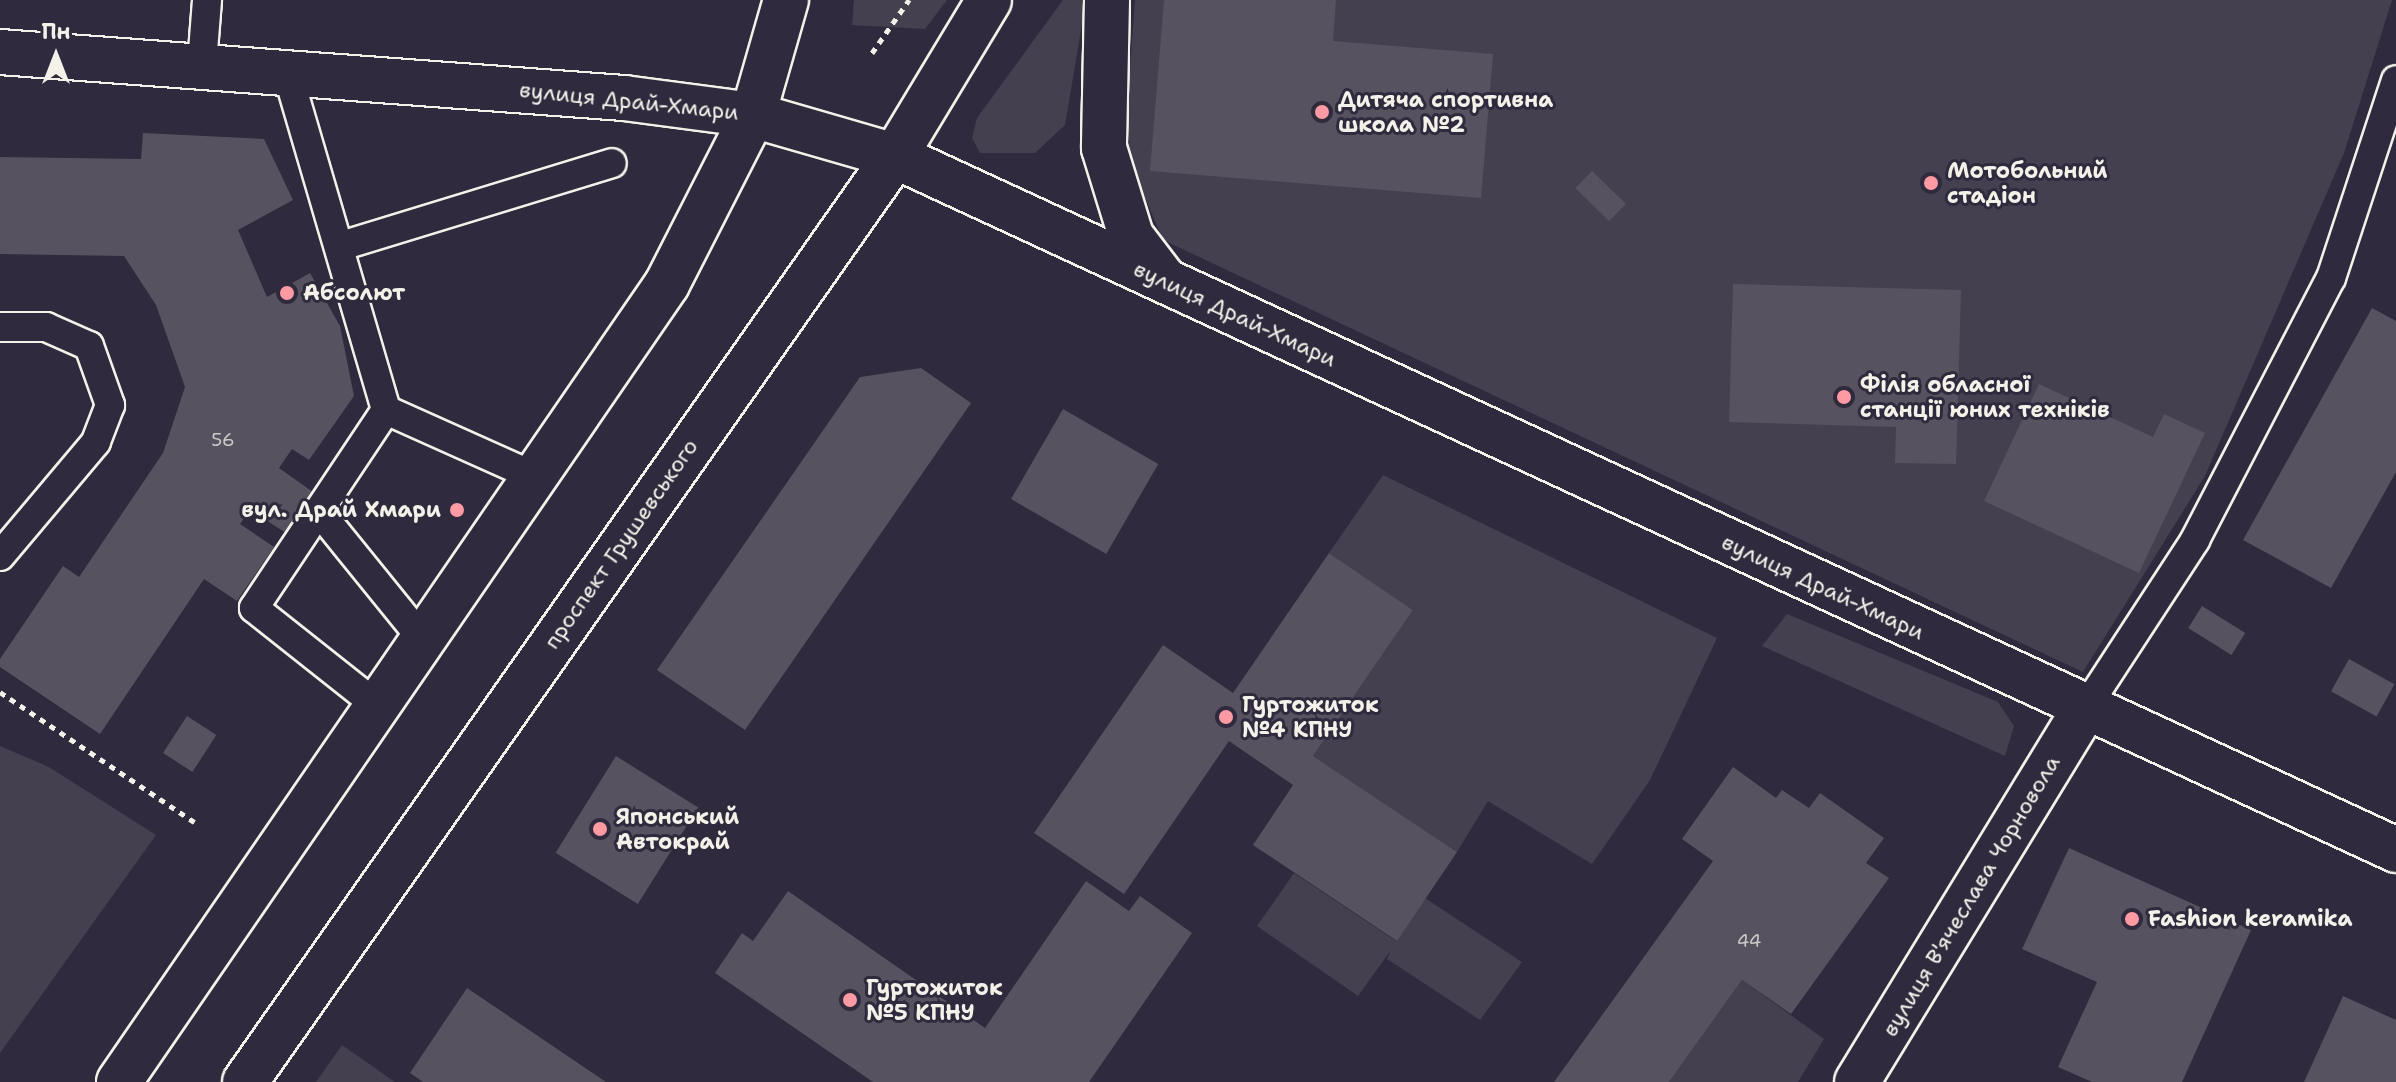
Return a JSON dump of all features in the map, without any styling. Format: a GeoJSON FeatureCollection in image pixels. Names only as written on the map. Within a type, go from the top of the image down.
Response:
{"type":"FeatureCollection","features":[{"type":"Feature","properties":{"kind":"street"},"geometry":{"type":"LineString","coordinates":[[119,1082],[538,478],[667,284],[753,115],[786,0]]}},
{"type":"Feature","properties":{"kind":"street","name":"проспект Грушевського"},"geometry":{"type":"LineString","coordinates":[[245,1082],[895,156],[989,0]]}},
{"type":"Feature","properties":{"kind":"street"},"geometry":{"type":"LineString","coordinates":[[1107,0],[1104,148],[1131,236],[1168,283]]}},
{"type":"Feature","properties":{"kind":"street","name":"вулиця Драй-Хмари"},"geometry":{"type":"LineString","coordinates":[[0,52],[287,71],[753,115],[895,156],[2085,709],[2396,850]]}},
{"type":"Feature","properties":{"kind":"street","name":"вулиця В'ячеслава Чорновола"},"geometry":{"type":"LineString","coordinates":[[1857,1082],[2085,709]]}},
{"type":"Feature","properties":{"kind":"lane"},"geometry":{"type":"LineString","coordinates":[[202,64],[207,0]]}},
{"type":"Feature","properties":{"kind":"lane"},"geometry":{"type":"LineString","coordinates":[[287,71],[341,246],[386,410],[322,515],[254,608],[379,707]]}},
{"type":"Feature","properties":{"kind":"lane"},"geometry":{"type":"LineString","coordinates":[[2085,709],[2195,540],[2331,278],[2396,80]]}},
{"type":"Feature","properties":{"kind":"lane"},"geometry":{"type":"LineString","coordinates":[[341,246],[612,163]]}},
{"type":"Feature","properties":{"kind":"lane"},"geometry":{"type":"LineString","coordinates":[[0,327],[46,327],[89,346],[110,405],[96,442],[0,556]]}},
{"type":"Feature","properties":{"kind":"lane"},"geometry":{"type":"LineString","coordinates":[[386,410],[538,478]]}},
{"type":"Feature","properties":{"kind":"lane"},"geometry":{"type":"LineString","coordinates":[[322,515],[425,642]]}},
{"type":"Feature","properties":{"kind":"path"},"geometry":{"type":"LineString","coordinates":[[872,53],[909,0]]}},
{"type":"Feature","properties":{"kind":"path"},"geometry":{"type":"LineString","coordinates":[[0,692],[194,822]]}},
{"type":"Feature","properties":{"kind":"shaded area"},"geometry":{"type":"Polygon","coordinates":[[[854,0],[947,0],[925,29],[852,25],[854,0]]]}},
{"type":"Feature","properties":{"kind":"shaded area"},"geometry":{"type":"Polygon","coordinates":[[[1063,0],[1086,0],[1065,125],[1035,153],[980,153],[972,138],[977,118],[1063,0]]]}},
{"type":"Feature","properties":{"kind":"shaded area"},"geometry":{"type":"Polygon","coordinates":[[[1135,0],[2392,0],[2344,153],[2205,476],[2083,672],[1163,240],[1124,148],[1135,0]]]}},
{"type":"Feature","properties":{"kind":"shaded area"},"geometry":{"type":"Polygon","coordinates":[[[1383,475],[1717,638],[1650,780],[1592,864],[1488,801],[1457,852],[1313,756],[1413,610],[1329,553],[1383,475]]]}},
{"type":"Feature","properties":{"kind":"shaded area"},"geometry":{"type":"Polygon","coordinates":[[[1787,614],[1998,702],[2014,726],[2005,756],[1762,646],[1787,614]]]}},
{"type":"Feature","properties":{"kind":"shaded area"},"geometry":{"type":"Polygon","coordinates":[[[0,746],[49,767],[156,835],[0,1053],[0,746]]]}},
{"type":"Feature","properties":{"kind":"shaded area"},"geometry":{"type":"Polygon","coordinates":[[[1294,873],[1396,941],[1425,898],[1522,962],[1480,1020],[1387,959],[1391,950],[1358,996],[1257,926],[1294,873]]]}},
{"type":"Feature","properties":{"kind":"shaded area"},"geometry":{"type":"Polygon","coordinates":[[[1742,980],[1824,1039],[1798,1082],[1669,1082],[1742,980]]]}},
{"type":"Feature","properties":{"kind":"shaded area"},"geometry":{"type":"Polygon","coordinates":[[[342,1045],[395,1082],[316,1082],[342,1045]]]}},
{"type":"Feature","properties":{"kind":"building","name":"Дитяча спортивна школа №2"},"geometry":{"type":"Polygon","coordinates":[[[1164,0],[1336,0],[1333,41],[1493,54],[1481,198],[1150,171],[1164,0]]]}},
{"type":"Feature","properties":{"kind":"building"},"geometry":{"type":"Polygon","coordinates":[[[143,133],[264,139],[293,200],[238,230],[267,297],[310,273],[340,326],[354,396],[309,460],[292,449],[279,468],[313,492],[286,533],[250,510],[240,524],[274,547],[237,601],[204,579],[100,734],[0,667],[0,659],[63,566],[79,577],[163,453],[185,387],[156,305],[124,256],[0,254],[0,157],[141,159],[143,133]]]}},
{"type":"Feature","properties":{"kind":"building"},"geometry":{"type":"Polygon","coordinates":[[[1592,171],[1626,204],[1609,221],[1575,188],[1592,171]]]}},
{"type":"Feature","properties":{"kind":"building"},"geometry":{"type":"Polygon","coordinates":[[[1733,284],[1961,290],[1956,464],[1895,463],[1896,427],[1729,422],[1733,284]]]}},
{"type":"Feature","properties":{"kind":"building"},"geometry":{"type":"Polygon","coordinates":[[[2372,308],[2396,321],[2396,472],[2331,588],[2243,540],[2372,308]]]}},
{"type":"Feature","properties":{"kind":"building"},"geometry":{"type":"Polygon","coordinates":[[[921,368],[971,403],[745,730],[657,670],[860,377],[921,368]]]}},
{"type":"Feature","properties":{"kind":"building"},"geometry":{"type":"Polygon","coordinates":[[[2039,384],[2153,437],[2164,414],[2205,433],[2139,573],[1984,501],[2039,384]]]}},
{"type":"Feature","properties":{"kind":"building"},"geometry":{"type":"Polygon","coordinates":[[[1063,409],[1158,464],[1106,554],[1011,499],[1063,409]]]}},
{"type":"Feature","properties":{"kind":"building","name":"Гуртожиток №4 КПНУ"},"geometry":{"type":"Polygon","coordinates":[[[1329,553],[1413,610],[1313,756],[1457,852],[1397,941],[1253,845],[1293,785],[1229,741],[1124,894],[1034,833],[1163,645],[1233,693],[1329,553]]]}},
{"type":"Feature","properties":{"kind":"building"},"geometry":{"type":"Polygon","coordinates":[[[2202,606],[2245,633],[2231,655],[2188,628],[2202,606]]]}},
{"type":"Feature","properties":{"kind":"building"},"geometry":{"type":"Polygon","coordinates":[[[2349,659],[2394,684],[2377,717],[2331,691],[2349,659]]]}},
{"type":"Feature","properties":{"kind":"building"},"geometry":{"type":"Polygon","coordinates":[[[187,716],[216,735],[192,772],[163,753],[187,716]]]}},
{"type":"Feature","properties":{"kind":"building"},"geometry":{"type":"Polygon","coordinates":[[[616,756],[698,807],[638,904],[556,853],[616,756]]]}},
{"type":"Feature","properties":{"kind":"building"},"geometry":{"type":"Polygon","coordinates":[[[1733,767],[1776,798],[1782,790],[1809,808],[1820,793],[1884,838],[1866,863],[1889,878],[1791,1014],[1742,980],[1669,1082],[1554,1082],[1713,861],[1682,839],[1733,767]]]}},
{"type":"Feature","properties":{"kind":"building"},"geometry":{"type":"Polygon","coordinates":[[[2069,848],[2251,930],[2182,1082],[2092,1082],[2058,1067],[2097,982],[2022,949],[2069,848]]]}},
{"type":"Feature","properties":{"kind":"building","name":"Гуртожиток №5 КПНУ"},"geometry":{"type":"Polygon","coordinates":[[[1086,881],[1129,911],[1140,896],[1192,933],[1089,1082],[873,1082],[715,973],[742,933],[753,941],[788,891],[985,1028],[1086,881]]]}},
{"type":"Feature","properties":{"kind":"building"},"geometry":{"type":"Polygon","coordinates":[[[467,988],[606,1082],[423,1082],[410,1073],[467,988]]]}},
{"type":"Feature","properties":{"kind":"building"},"geometry":{"type":"Polygon","coordinates":[[[2343,996],[2396,1020],[2396,1082],[2304,1082],[2343,996]]]}},
{"type":"Feature","properties":{"kind":"place","name":"Дитяча спортивна школа №2"},"geometry":{"type":"Point","coordinates":[1322,112]}},
{"type":"Feature","properties":{"kind":"place","name":"Мотобольний стадіон"},"geometry":{"type":"Point","coordinates":[1931,183]}},
{"type":"Feature","properties":{"kind":"place","name":"Абсолют"},"geometry":{"type":"Point","coordinates":[287,293]}},
{"type":"Feature","properties":{"kind":"place","name":"Філія обласної станції юних техніків"},"geometry":{"type":"Point","coordinates":[1844,397]}},
{"type":"Feature","properties":{"kind":"place","name":"вул. Драй Хмари"},"geometry":{"type":"Point","coordinates":[457,510]}},
{"type":"Feature","properties":{"kind":"place","name":"Гуртожиток №4 КПНУ"},"geometry":{"type":"Point","coordinates":[1226,717]}},
{"type":"Feature","properties":{"kind":"place","name":"Японський Автокрай"},"geometry":{"type":"Point","coordinates":[600,829]}},
{"type":"Feature","properties":{"kind":"place","name":"Fashion keramika"},"geometry":{"type":"Point","coordinates":[2132,919]}},
{"type":"Feature","properties":{"kind":"place","name":"Гуртожиток №5 КПНУ"},"geometry":{"type":"Point","coordinates":[850,1000]}}]}
